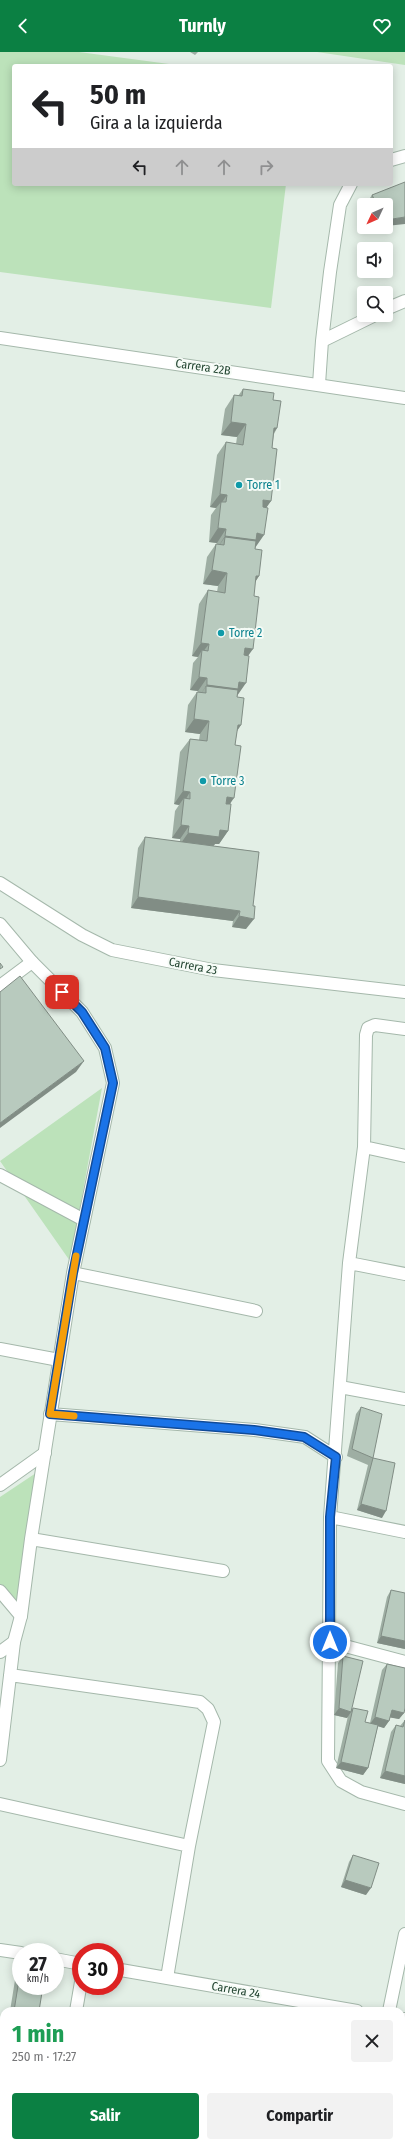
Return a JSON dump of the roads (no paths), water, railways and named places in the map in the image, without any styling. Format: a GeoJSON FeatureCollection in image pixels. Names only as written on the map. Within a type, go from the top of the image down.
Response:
{"type":"FeatureCollection","features":[{"type":"Feature","properties":{"kind":"street"},"geometry":{"type":"LineString","coordinates":[[393,159],[405,156]]}},
{"type":"Feature","properties":{"kind":"street"},"geometry":{"type":"LineString","coordinates":[[320,384],[322,341],[340,205],[350,186]]}},
{"type":"Feature","properties":{"kind":"street"},"geometry":{"type":"LineString","coordinates":[[393,306],[405,301]]}},
{"type":"Feature","properties":{"kind":"street"},"geometry":{"type":"LineString","coordinates":[[322,341],[360,322]]}},
{"type":"Feature","properties":{"kind":"street","name":"Carrera 22B"},"geometry":{"type":"LineString","coordinates":[[0,338],[320,384],[405,398]]}},
{"type":"Feature","properties":{"kind":"street","name":"Carrera 23"},"geometry":{"type":"LineString","coordinates":[[0,883],[20,894],[82,935],[112,950],[213,970],[405,992]]}},
{"type":"Feature","properties":{"kind":"street"},"geometry":{"type":"LineString","coordinates":[[0,924],[32,962],[82,1012],[105,1048],[113,1083],[73,1273],[31,1539],[21,1616],[14,1642],[0,1760]]}},
{"type":"Feature","properties":{"kind":"street"},"geometry":{"type":"LineString","coordinates":[[0,986],[32,962]]}},
{"type":"Feature","properties":{"kind":"street"},"geometry":{"type":"LineString","coordinates":[[405,1029],[375,1025],[368,1028],[366,1035],[364,1147],[349,1263],[336,1457],[330,1517],[328,1761],[341,1781],[361,1792],[405,1804]]}},
{"type":"Feature","properties":{"kind":"street"},"geometry":{"type":"LineString","coordinates":[[364,1147],[405,1156]]}},
{"type":"Feature","properties":{"kind":"street"},"geometry":{"type":"LineString","coordinates":[[0,1175],[84,1220]]}},
{"type":"Feature","properties":{"kind":"street"},"geometry":{"type":"LineString","coordinates":[[349,1263],[405,1274]]}},
{"type":"Feature","properties":{"kind":"street"},"geometry":{"type":"LineString","coordinates":[[73,1273],[256,1311]]}},
{"type":"Feature","properties":{"kind":"street"},"geometry":{"type":"LineString","coordinates":[[0,1349],[59,1360]]}},
{"type":"Feature","properties":{"kind":"street"},"geometry":{"type":"LineString","coordinates":[[340,1387],[405,1399]]}},
{"type":"Feature","properties":{"kind":"street"},"geometry":{"type":"LineString","coordinates":[[50,1414],[254,1430],[304,1437],[336,1457]]}},
{"type":"Feature","properties":{"kind":"street"},"geometry":{"type":"LineString","coordinates":[[0,1485],[45,1453]]}},
{"type":"Feature","properties":{"kind":"street"},"geometry":{"type":"LineString","coordinates":[[330,1517],[405,1532]]}},
{"type":"Feature","properties":{"kind":"street"},"geometry":{"type":"LineString","coordinates":[[31,1539],[222,1571]]}},
{"type":"Feature","properties":{"kind":"street"},"geometry":{"type":"LineString","coordinates":[[0,1591],[21,1616]]}},
{"type":"Feature","properties":{"kind":"street"},"geometry":{"type":"LineString","coordinates":[[0,1652],[14,1642]]}},
{"type":"Feature","properties":{"kind":"street"},"geometry":{"type":"LineString","coordinates":[[330,1642],[405,1662]]}},
{"type":"Feature","properties":{"kind":"street"},"geometry":{"type":"LineString","coordinates":[[10,1674],[200,1702],[214,1722],[190,1846],[168,1978]]}},
{"type":"Feature","properties":{"kind":"street"},"geometry":{"type":"LineString","coordinates":[[0,1804],[190,1846]]}},
{"type":"Feature","properties":{"kind":"street"},"geometry":{"type":"LineString","coordinates":[[390,2007],[405,1934]]}},
{"type":"Feature","properties":{"kind":"street"},"geometry":{"type":"LineString","coordinates":[[0,1950],[12,1952]]}},
{"type":"Feature","properties":{"kind":"street","name":"Carrera 24"},"geometry":{"type":"LineString","coordinates":[[124,1971],[334,2007]]}},
{"type":"Feature","properties":{"kind":"street"},"geometry":{"type":"LineString","coordinates":[[77,2007],[79,1995]]}},
{"type":"Feature","properties":{"kind":"place","name":"Torre 1"},"geometry":{"type":"Point","coordinates":[239,485]}},
{"type":"Feature","properties":{"kind":"place","name":"Torre 2"},"geometry":{"type":"Point","coordinates":[221,633]}},
{"type":"Feature","properties":{"kind":"place","name":"Torre 3"},"geometry":{"type":"Point","coordinates":[203,781]}}]}
